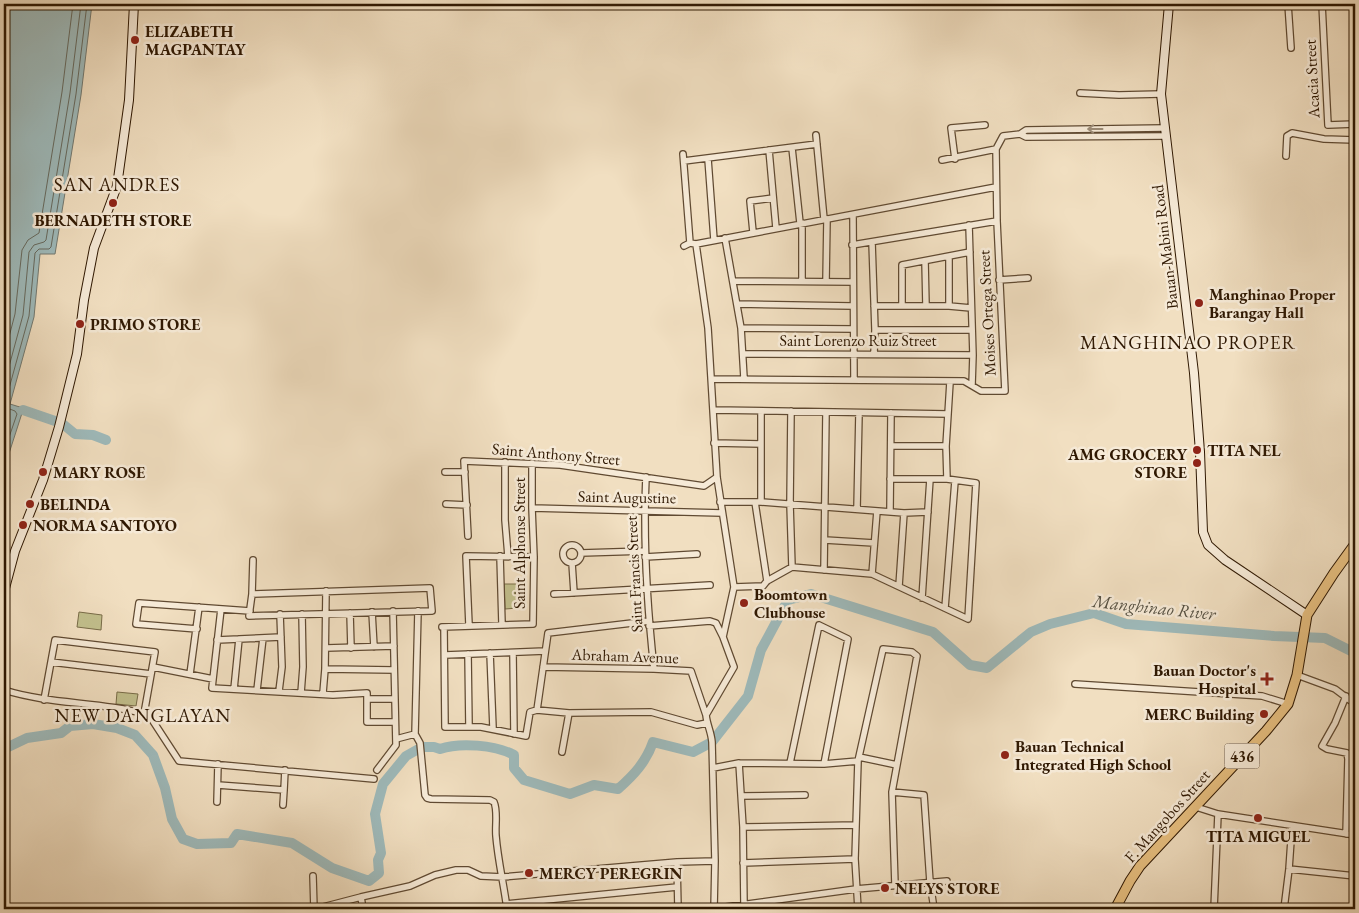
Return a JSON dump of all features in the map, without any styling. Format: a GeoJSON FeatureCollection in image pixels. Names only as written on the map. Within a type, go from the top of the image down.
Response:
{"type":"FeatureCollection","features":[{"type":"Feature","properties":{"kind":"main road"},"geometry":{"type":"LineString","coordinates":[[4,592],[15,551],[43,480],[59,427],[77,354],[84,300],[94,248],[117,186],[129,100],[134,4]]}},
{"type":"Feature","properties":{"kind":"main road","name":"Bauan-Mabini Road"},"geometry":{"type":"LineString","coordinates":[[1169,4],[1161,94],[1194,373],[1204,538],[1214,551],[1225,560],[1307,615]]}},
{"type":"Feature","properties":{"kind":"main road","name":"436"},"geometry":{"type":"LineString","coordinates":[[1307,615],[1355,544]]}},
{"type":"Feature","properties":{"kind":"main road","name":"F. Mangobos Street"},"geometry":{"type":"LineString","coordinates":[[1115,909],[1140,866],[1266,731],[1288,704],[1297,675],[1307,615]]}},
{"type":"Feature","properties":{"kind":"street"},"geometry":{"type":"LineString","coordinates":[[1288,4],[1291,48]]}},
{"type":"Feature","properties":{"kind":"street","name":"Acacia Street"},"geometry":{"type":"LineString","coordinates":[[1322,4],[1328,125],[1355,124]]}},
{"type":"Feature","properties":{"kind":"street"},"geometry":{"type":"LineString","coordinates":[[1080,93],[1119,95],[1161,94]]}},
{"type":"Feature","properties":{"kind":"street"},"geometry":{"type":"LineString","coordinates":[[955,159],[951,128],[985,125]]}},
{"type":"Feature","properties":{"kind":"street"},"geometry":{"type":"LineString","coordinates":[[942,160],[955,159],[996,149],[1003,136],[1020,134],[1026,137],[1165,132]]}},
{"type":"Feature","properties":{"kind":"street"},"geometry":{"type":"LineString","coordinates":[[1286,156],[1287,136],[1292,133],[1324,139],[1355,140]]}},
{"type":"Feature","properties":{"kind":"street"},"geometry":{"type":"LineString","coordinates":[[816,136],[825,219],[826,281]]}},
{"type":"Feature","properties":{"kind":"street"},"geometry":{"type":"LineString","coordinates":[[684,161],[817,144]]}},
{"type":"Feature","properties":{"kind":"street"},"geometry":{"type":"LineString","coordinates":[[792,148],[801,223],[802,281]]}},
{"type":"Feature","properties":{"kind":"street","name":"Moises Ortega Street"},"geometry":{"type":"LineString","coordinates":[[712,379],[964,381],[981,391],[1005,391],[999,280],[996,149]]}},
{"type":"Feature","properties":{"kind":"street"},"geometry":{"type":"LineString","coordinates":[[769,150],[776,228]]}},
{"type":"Feature","properties":{"kind":"street"},"geometry":{"type":"LineString","coordinates":[[683,154],[690,245],[708,328],[717,477],[734,587],[724,637]]}},
{"type":"Feature","properties":{"kind":"street"},"geometry":{"type":"LineString","coordinates":[[708,159],[714,240]]}},
{"type":"Feature","properties":{"kind":"street"},"geometry":{"type":"LineString","coordinates":[[690,245],[996,187]]}},
{"type":"Feature","properties":{"kind":"street"},"geometry":{"type":"LineString","coordinates":[[753,232],[750,201],[773,198]]}},
{"type":"Feature","properties":{"kind":"street"},"geometry":{"type":"LineString","coordinates":[[853,215],[852,329],[854,379]]}},
{"type":"Feature","properties":{"kind":"street"},"geometry":{"type":"LineString","coordinates":[[852,245],[997,221]]}},
{"type":"Feature","properties":{"kind":"street"},"geometry":{"type":"LineString","coordinates":[[969,225],[973,354],[972,384]]}},
{"type":"Feature","properties":{"kind":"street"},"geometry":{"type":"LineString","coordinates":[[724,238],[741,328],[744,378]]}},
{"type":"Feature","properties":{"kind":"street"},"geometry":{"type":"LineString","coordinates":[[872,242],[874,353]]}},
{"type":"Feature","properties":{"kind":"street"},"geometry":{"type":"LineString","coordinates":[[902,305],[902,265],[970,252]]}},
{"type":"Feature","properties":{"kind":"street"},"geometry":{"type":"LineString","coordinates":[[949,256],[949,306]]}},
{"type":"Feature","properties":{"kind":"street"},"geometry":{"type":"LineString","coordinates":[[925,261],[926,306]]}},
{"type":"Feature","properties":{"kind":"street"},"geometry":{"type":"LineString","coordinates":[[999,280],[1028,278]]}},
{"type":"Feature","properties":{"kind":"street"},"geometry":{"type":"LineString","coordinates":[[733,281],[853,282]]}},
{"type":"Feature","properties":{"kind":"street"},"geometry":{"type":"LineString","coordinates":[[737,304],[852,306]]}},
{"type":"Feature","properties":{"kind":"street"},"geometry":{"type":"LineString","coordinates":[[874,306],[902,305],[971,308]]}},
{"type":"Feature","properties":{"kind":"street"},"geometry":{"type":"LineString","coordinates":[[741,328],[852,329]]}},
{"type":"Feature","properties":{"kind":"street"},"geometry":{"type":"LineString","coordinates":[[875,330],[971,330]]}},
{"type":"Feature","properties":{"kind":"street","name":"Saint Lorenzo Ruiz Street"},"geometry":{"type":"LineString","coordinates":[[743,354],[973,354]]}},
{"type":"Feature","properties":{"kind":"street"},"geometry":{"type":"LineString","coordinates":[[947,479],[946,446],[950,382]]}},
{"type":"Feature","properties":{"kind":"street"},"geometry":{"type":"LineString","coordinates":[[713,410],[948,414]]}},
{"type":"Feature","properties":{"kind":"street"},"geometry":{"type":"LineString","coordinates":[[791,411],[790,504],[792,567]]}},
{"type":"Feature","properties":{"kind":"street"},"geometry":{"type":"LineString","coordinates":[[761,412],[758,502],[767,581]]}},
{"type":"Feature","properties":{"kind":"street"},"geometry":{"type":"LineString","coordinates":[[824,570],[826,412]]}},
{"type":"Feature","properties":{"kind":"street"},"geometry":{"type":"LineString","coordinates":[[857,509],[858,413]]}},
{"type":"Feature","properties":{"kind":"street"},"geometry":{"type":"LineString","coordinates":[[890,511],[891,413]]}},
{"type":"Feature","properties":{"kind":"street"},"geometry":{"type":"LineString","coordinates":[[714,443],[761,444]]}},
{"type":"Feature","properties":{"kind":"street"},"geometry":{"type":"LineString","coordinates":[[891,446],[946,446]]}},
{"type":"Feature","properties":{"kind":"street","name":"Saint Anthony Street"},"geometry":{"type":"LineString","coordinates":[[465,472],[464,461],[560,465],[704,486],[717,477]]}},
{"type":"Feature","properties":{"kind":"street"},"geometry":{"type":"LineString","coordinates":[[505,462],[505,520],[508,556]]}},
{"type":"Feature","properties":{"kind":"street","name":"Saint Alphonse Street"},"geometry":{"type":"LineString","coordinates":[[502,624],[533,624],[532,463]]}},
{"type":"Feature","properties":{"kind":"street"},"geometry":{"type":"LineString","coordinates":[[445,472],[465,472],[468,536]]}},
{"type":"Feature","properties":{"kind":"street","name":"Saint Francis Street"},"geometry":{"type":"LineString","coordinates":[[646,477],[644,511],[646,588],[654,669]]}},
{"type":"Feature","properties":{"kind":"street"},"geometry":{"type":"LineString","coordinates":[[734,587],[763,586],[767,581],[792,567],[872,574],[968,619],[976,483],[947,479],[890,479]]}},
{"type":"Feature","properties":{"kind":"street"},"geometry":{"type":"LineString","coordinates":[[922,598],[930,479]]}},
{"type":"Feature","properties":{"kind":"street"},"geometry":{"type":"LineString","coordinates":[[945,608],[955,480]]}},
{"type":"Feature","properties":{"kind":"street"},"geometry":{"type":"LineString","coordinates":[[720,502],[758,502],[904,513],[928,512]]}},
{"type":"Feature","properties":{"kind":"street"},"geometry":{"type":"LineString","coordinates":[[446,504],[466,505]]}},
{"type":"Feature","properties":{"kind":"street","name":"Saint Augustine"},"geometry":{"type":"LineString","coordinates":[[532,508],[722,513]]}},
{"type":"Feature","properties":{"kind":"street"},"geometry":{"type":"LineString","coordinates":[[872,574],[877,511]]}},
{"type":"Feature","properties":{"kind":"street"},"geometry":{"type":"LineString","coordinates":[[900,586],[904,513]]}},
{"type":"Feature","properties":{"kind":"street"},"geometry":{"type":"LineString","coordinates":[[825,540],[874,543]]}},
{"type":"Feature","properties":{"kind":"street"},"geometry":{"type":"LineString","coordinates":[[568,545],[575,545],[581,553],[578,560],[572,563],[563,558],[562,554],[568,545]]}},
{"type":"Feature","properties":{"kind":"street"},"geometry":{"type":"LineString","coordinates":[[581,553],[697,554]]}},
{"type":"Feature","properties":{"kind":"street"},"geometry":{"type":"LineString","coordinates":[[469,625],[466,556],[534,557]]}},
{"type":"Feature","properties":{"kind":"street"},"geometry":{"type":"LineString","coordinates":[[500,556],[502,624],[442,627],[445,727],[492,728],[526,736],[530,712],[537,710],[569,713],[651,712],[696,725],[707,723]]}},
{"type":"Feature","properties":{"kind":"street"},"geometry":{"type":"LineString","coordinates":[[252,594],[430,588],[432,611],[249,616],[253,560]]}},
{"type":"Feature","properties":{"kind":"street"},"geometry":{"type":"LineString","coordinates":[[572,563],[574,593]]}},
{"type":"Feature","properties":{"kind":"street"},"geometry":{"type":"LineString","coordinates":[[554,594],[710,585]]}},
{"type":"Feature","properties":{"kind":"street"},"geometry":{"type":"LineString","coordinates":[[323,693],[326,648],[326,591]]}},
{"type":"Feature","properties":{"kind":"street"},"geometry":{"type":"LineString","coordinates":[[197,629],[136,624],[139,603],[250,611]]}},
{"type":"Feature","properties":{"kind":"street"},"geometry":{"type":"LineString","coordinates":[[190,674],[200,607]]}},
{"type":"Feature","properties":{"kind":"street"},"geometry":{"type":"LineString","coordinates":[[221,609],[212,688],[333,695],[367,693],[367,722],[394,722]]}},
{"type":"Feature","properties":{"kind":"street"},"geometry":{"type":"LineString","coordinates":[[376,770],[396,745],[393,611]]}},
{"type":"Feature","properties":{"kind":"street"},"geometry":{"type":"LineString","coordinates":[[418,611],[415,734],[420,743],[425,795],[427,798],[490,800],[494,802],[496,806],[494,824],[506,906],[677,887]]}},
{"type":"Feature","properties":{"kind":"street"},"geometry":{"type":"LineString","coordinates":[[372,612],[374,647]]}},
{"type":"Feature","properties":{"kind":"street"},"geometry":{"type":"LineString","coordinates":[[350,613],[351,648]]}},
{"type":"Feature","properties":{"kind":"street"},"geometry":{"type":"LineString","coordinates":[[279,691],[282,667],[280,614]]}},
{"type":"Feature","properties":{"kind":"street"},"geometry":{"type":"LineString","coordinates":[[301,693],[304,667],[302,614]]}},
{"type":"Feature","properties":{"kind":"street"},"geometry":{"type":"LineString","coordinates":[[537,710],[548,633],[649,623],[710,621],[716,623],[724,637],[734,667],[706,715],[707,723],[711,729],[712,742],[715,861],[713,909],[856,889],[947,881]]}},
{"type":"Feature","properties":{"kind":"street"},"geometry":{"type":"LineString","coordinates":[[790,763],[819,625],[848,639],[824,764]]}},
{"type":"Feature","properties":{"kind":"street"},"geometry":{"type":"LineString","coordinates":[[217,640],[281,637]]}},
{"type":"Feature","properties":{"kind":"street"},"geometry":{"type":"LineString","coordinates":[[257,690],[263,638]]}},
{"type":"Feature","properties":{"kind":"street"},"geometry":{"type":"LineString","coordinates":[[234,689],[239,639]]}},
{"type":"Feature","properties":{"kind":"street"},"geometry":{"type":"LineString","coordinates":[[44,700],[55,640],[155,652],[144,714]]}},
{"type":"Feature","properties":{"kind":"street"},"geometry":{"type":"LineString","coordinates":[[326,648],[394,646]]}},
{"type":"Feature","properties":{"kind":"street"},"geometry":{"type":"LineString","coordinates":[[858,909],[855,859],[858,759],[883,649],[912,652],[917,656],[892,792],[895,885]]}},
{"type":"Feature","properties":{"kind":"street"},"geometry":{"type":"LineString","coordinates":[[444,655],[545,651]]}},
{"type":"Feature","properties":{"kind":"street"},"geometry":{"type":"LineString","coordinates":[[490,653],[492,728]]}},
{"type":"Feature","properties":{"kind":"street"},"geometry":{"type":"LineString","coordinates":[[513,653],[514,734]]}},
{"type":"Feature","properties":{"kind":"street"},"geometry":{"type":"LineString","coordinates":[[468,654],[469,727]]}},
{"type":"Feature","properties":{"kind":"street"},"geometry":{"type":"LineString","coordinates":[[51,662],[151,674]]}},
{"type":"Feature","properties":{"kind":"street"},"geometry":{"type":"LineString","coordinates":[[152,667],[213,679]]}},
{"type":"Feature","properties":{"kind":"street","name":"Abraham Avenue"},"geometry":{"type":"LineString","coordinates":[[543,668],[691,671],[706,715]]}},
{"type":"Feature","properties":{"kind":"street"},"geometry":{"type":"LineString","coordinates":[[325,669],[394,670]]}},
{"type":"Feature","properties":{"kind":"street"},"geometry":{"type":"LineString","coordinates":[[1297,675],[1335,689],[1355,704]]}},
{"type":"Feature","properties":{"kind":"street"},"geometry":{"type":"LineString","coordinates":[[1075,684],[1262,696],[1288,704]]}},
{"type":"Feature","properties":{"kind":"street"},"geometry":{"type":"LineString","coordinates":[[4,690],[44,700],[112,706],[149,715],[178,761],[374,779]]}},
{"type":"Feature","properties":{"kind":"street"},"geometry":{"type":"LineString","coordinates":[[1346,696],[1336,723],[1322,746],[1346,753],[1348,759],[1346,834]]}},
{"type":"Feature","properties":{"kind":"street"},"geometry":{"type":"LineString","coordinates":[[367,699],[395,699]]}},
{"type":"Feature","properties":{"kind":"street"},"geometry":{"type":"LineString","coordinates":[[562,752],[569,713]]}},
{"type":"Feature","properties":{"kind":"street"},"geometry":{"type":"LineString","coordinates":[[396,739],[415,734]]}},
{"type":"Feature","properties":{"kind":"street"},"geometry":{"type":"LineString","coordinates":[[712,768],[739,763],[824,764],[858,759],[897,764]]}},
{"type":"Feature","properties":{"kind":"street"},"geometry":{"type":"LineString","coordinates":[[739,763],[742,796],[744,906]]}},
{"type":"Feature","properties":{"kind":"street"},"geometry":{"type":"LineString","coordinates":[[217,802],[218,764]]}},
{"type":"Feature","properties":{"kind":"street"},"geometry":{"type":"LineString","coordinates":[[283,805],[285,770]]}},
{"type":"Feature","properties":{"kind":"street"},"geometry":{"type":"LineString","coordinates":[[218,785],[284,790]]}},
{"type":"Feature","properties":{"kind":"street"},"geometry":{"type":"LineString","coordinates":[[892,792],[924,796],[930,882],[934,909]]}},
{"type":"Feature","properties":{"kind":"street"},"geometry":{"type":"LineString","coordinates":[[742,796],[805,795]]}},
{"type":"Feature","properties":{"kind":"street"},"geometry":{"type":"LineString","coordinates":[[1196,807],[1218,814],[1355,835]]}},
{"type":"Feature","properties":{"kind":"street"},"geometry":{"type":"LineString","coordinates":[[1214,909],[1218,814]]}},
{"type":"Feature","properties":{"kind":"street"},"geometry":{"type":"LineString","coordinates":[[743,827],[856,825]]}},
{"type":"Feature","properties":{"kind":"street"},"geometry":{"type":"LineString","coordinates":[[1284,909],[1292,826]]}},
{"type":"Feature","properties":{"kind":"street"},"geometry":{"type":"LineString","coordinates":[[743,863],[855,859]]}},
{"type":"Feature","properties":{"kind":"street"},"geometry":{"type":"LineString","coordinates":[[313,876],[314,909],[337,906],[361,897],[390,892],[456,870],[468,870],[481,876],[503,877],[677,862],[715,861]]}},
{"type":"Feature","properties":{"kind":"street"},"geometry":{"type":"LineString","coordinates":[[677,862],[678,909]]}},
{"type":"Feature","properties":{"kind":"street"},"geometry":{"type":"LineString","coordinates":[[1289,869],[1355,876]]}},
{"type":"Feature","properties":{"kind":"street"},"geometry":{"type":"LineString","coordinates":[[361,897],[363,909]]}},
{"type":"Feature","properties":{"kind":"shaded area"},"geometry":{"type":"Polygon","coordinates":[[[504,584],[518,584],[518,608],[505,609],[504,584]]]}},
{"type":"Feature","properties":{"kind":"shaded area"},"geometry":{"type":"Polygon","coordinates":[[[79,612],[102,615],[101,630],[77,627],[79,612]]]}},
{"type":"Feature","properties":{"kind":"shaded area"},"geometry":{"type":"Polygon","coordinates":[[[117,692],[138,694],[136,706],[116,704],[117,692]]]}},
{"type":"Feature","properties":{"kind":"water"},"geometry":{"type":"Polygon","coordinates":[[[4,4],[92,4],[81,95],[55,254],[40,254],[34,317],[10,404],[23,408],[23,410],[4,469],[4,4]]]}},
{"type":"Feature","properties":{"kind":"waterway"},"geometry":{"type":"LineString","coordinates":[[23,410],[55,421]]}},
{"type":"Feature","properties":{"kind":"waterway"},"geometry":{"type":"LineString","coordinates":[[64,425],[75,434],[93,435],[106,440]]}},
{"type":"Feature","properties":{"kind":"waterway","name":"Manghinao River"},"geometry":{"type":"LineString","coordinates":[[4,749],[27,738],[61,733],[70,726],[93,724],[117,728],[135,735],[153,755],[165,788],[172,819],[183,839],[197,844],[231,843],[237,834],[292,843],[332,868],[369,881],[379,873],[378,860],[381,853],[375,814],[383,784],[406,756],[422,747],[440,749],[467,745],[488,747],[514,755],[514,768],[524,780],[570,794],[594,785],[618,789],[639,768],[653,742],[693,752],[712,742],[748,696],[761,650],[788,600],[811,594],[933,632],[970,665],[987,668],[1031,632],[1050,624],[1094,613],[1126,624],[1274,636],[1325,638],[1355,653]]}},
{"type":"Feature","properties":{"kind":"place","name":"ELIZABETH MAGPANTAY"},"geometry":{"type":"Point","coordinates":[135,40]}},
{"type":"Feature","properties":{"kind":"place","name":"BERNADETH STORE"},"geometry":{"type":"Point","coordinates":[113,203]}},
{"type":"Feature","properties":{"kind":"place","name":"Manghinao Proper Barangay Hall"},"geometry":{"type":"Point","coordinates":[1199,303]}},
{"type":"Feature","properties":{"kind":"place","name":"PRIMO STORE"},"geometry":{"type":"Point","coordinates":[80,324]}},
{"type":"Feature","properties":{"kind":"place","name":"TITA NEL"},"geometry":{"type":"Point","coordinates":[1197,450]}},
{"type":"Feature","properties":{"kind":"place","name":"AMG GROCERY STORE"},"geometry":{"type":"Point","coordinates":[1197,463]}},
{"type":"Feature","properties":{"kind":"place","name":"MARY ROSE"},"geometry":{"type":"Point","coordinates":[43,472]}},
{"type":"Feature","properties":{"kind":"place","name":"BELINDA"},"geometry":{"type":"Point","coordinates":[30,504]}},
{"type":"Feature","properties":{"kind":"place","name":"NORMA SANTOYO"},"geometry":{"type":"Point","coordinates":[23,525]}},
{"type":"Feature","properties":{"kind":"place","name":"Boomtown Clubhouse"},"geometry":{"type":"Point","coordinates":[744,603]}},
{"type":"Feature","properties":{"kind":"place","name":"Bauan Doctor's Hospital"},"geometry":{"type":"Point","coordinates":[1267,679]}},
{"type":"Feature","properties":{"kind":"place","name":"MERC Building"},"geometry":{"type":"Point","coordinates":[1264,714]}},
{"type":"Feature","properties":{"kind":"place","name":"Bauan Technical Integrated High School"},"geometry":{"type":"Point","coordinates":[1005,755]}},
{"type":"Feature","properties":{"kind":"place","name":"TITA MIGUEL"},"geometry":{"type":"Point","coordinates":[1258,818]}},
{"type":"Feature","properties":{"kind":"place","name":"MERCY PEREGRIN"},"geometry":{"type":"Point","coordinates":[529,873]}},
{"type":"Feature","properties":{"kind":"place","name":"NELYS STORE"},"geometry":{"type":"Point","coordinates":[885,888]}},
{"type":"Feature","properties":{"kind":"district","name":"SAN ANDRES"},"geometry":{"type":"Point","coordinates":[117,184]}},
{"type":"Feature","properties":{"kind":"district","name":"MANGHINAO PROPER"},"geometry":{"type":"Point","coordinates":[1188,342]}},
{"type":"Feature","properties":{"kind":"district","name":"NEW DANGLAYAN"},"geometry":{"type":"Point","coordinates":[143,715]}}]}
